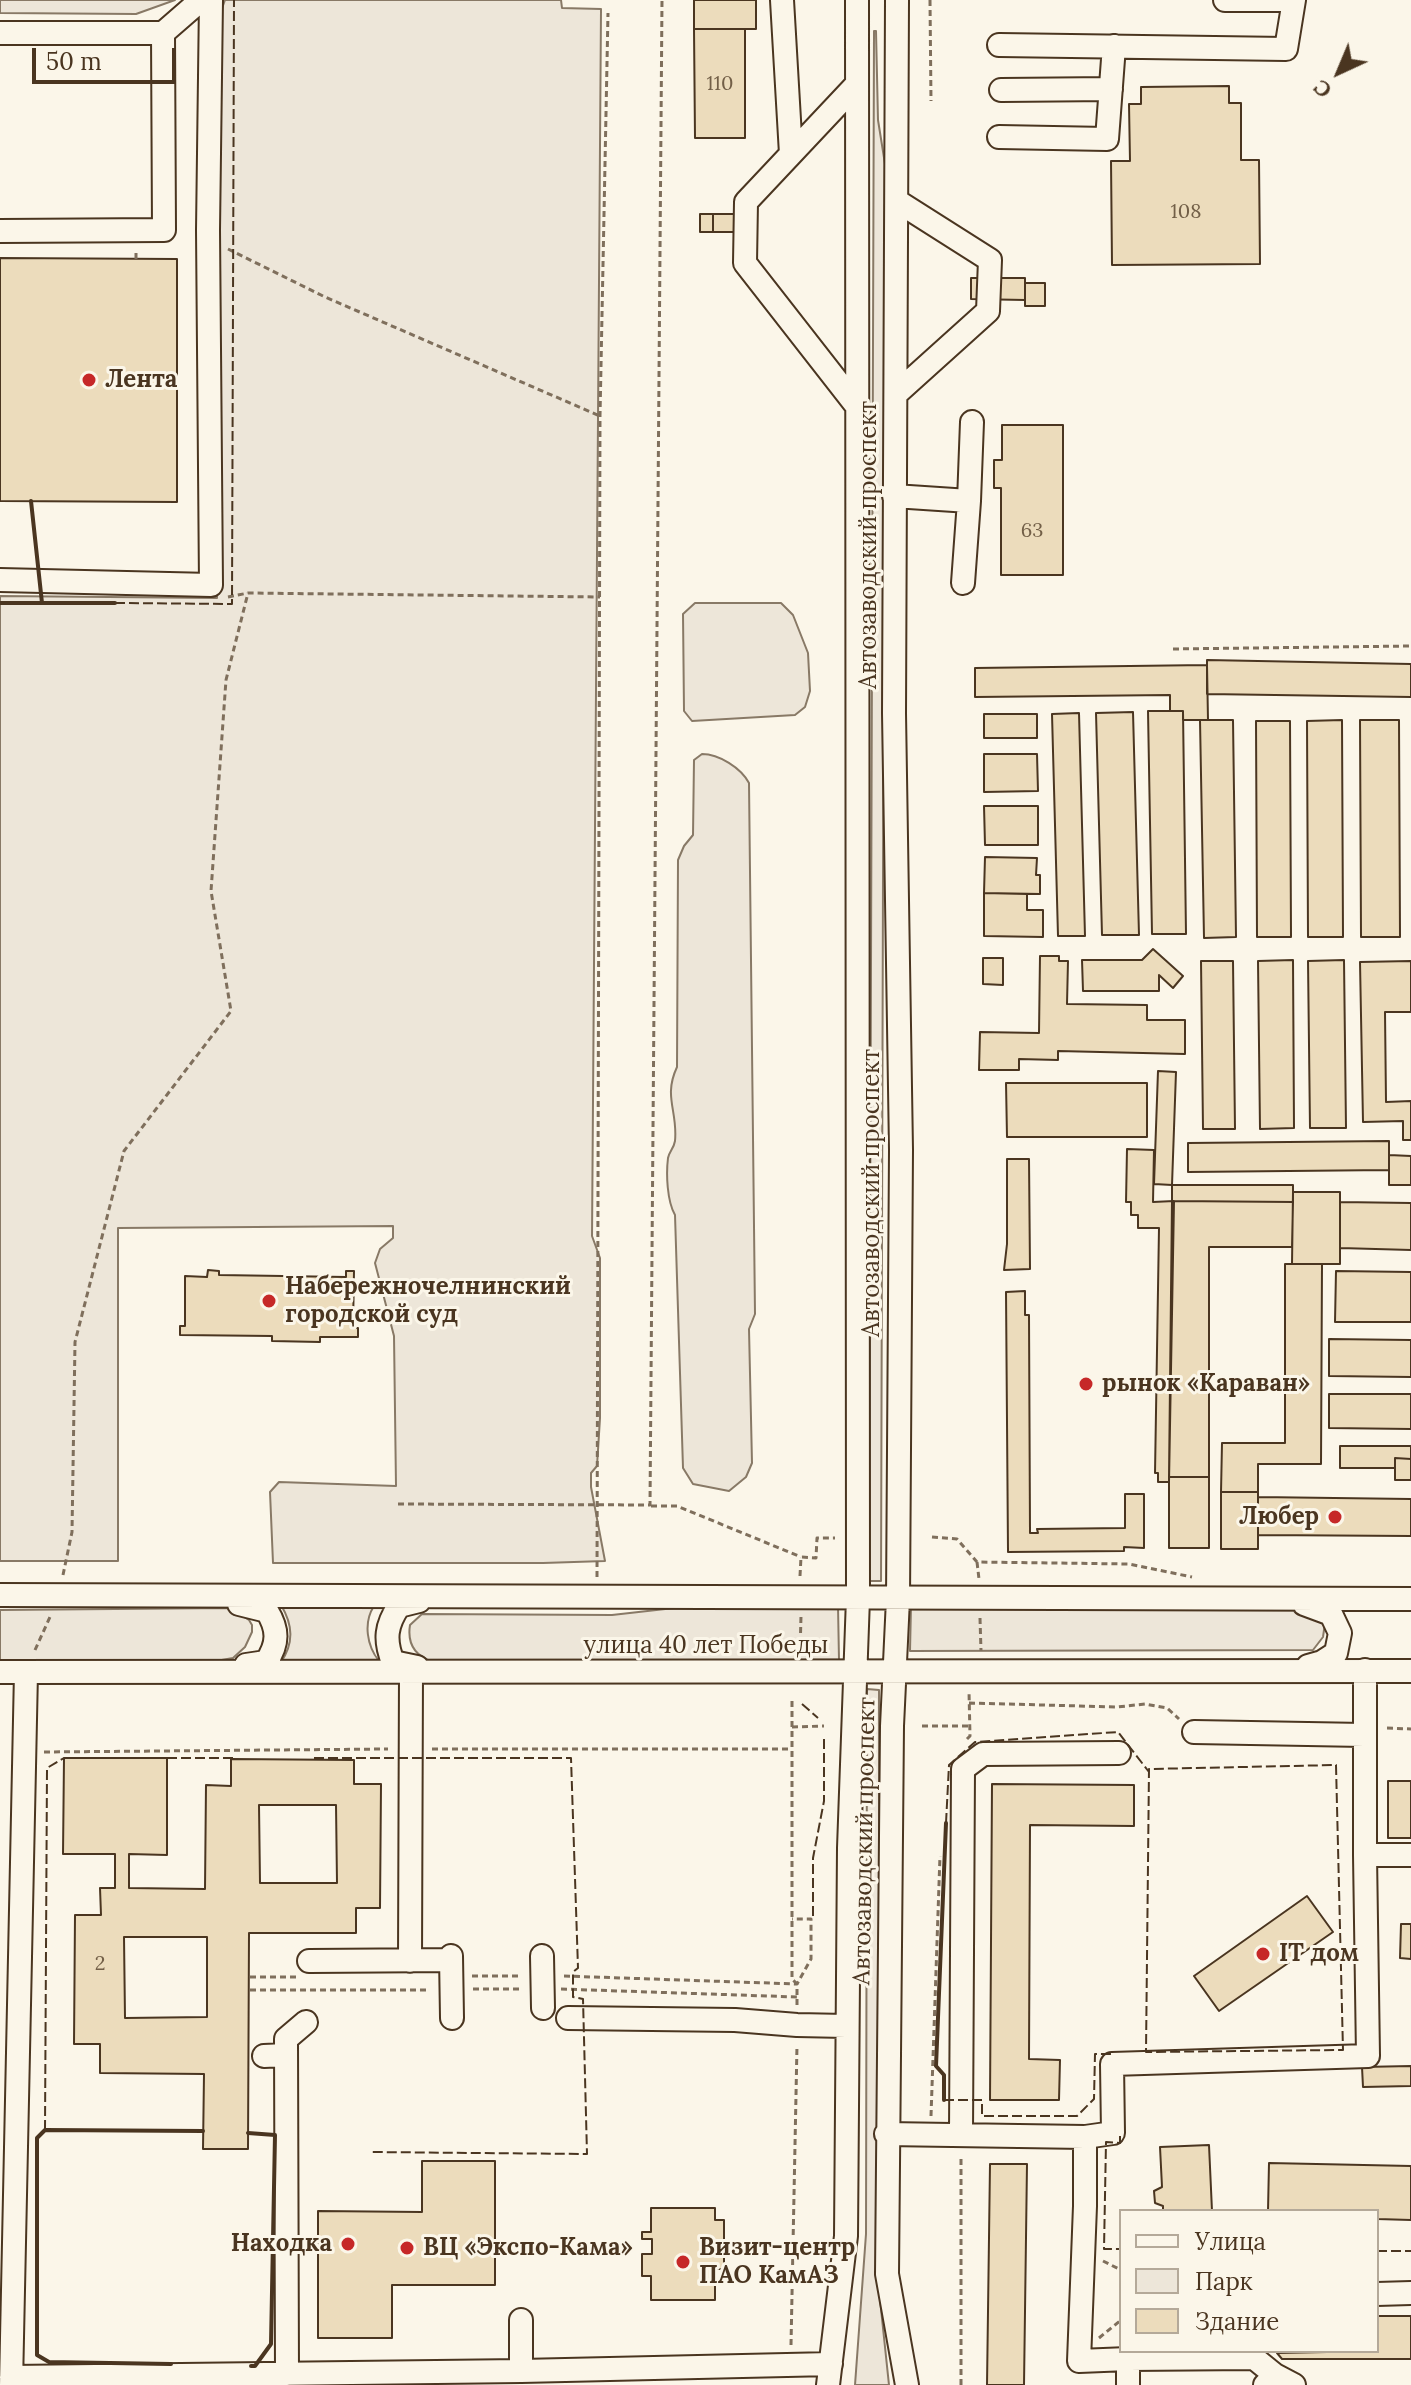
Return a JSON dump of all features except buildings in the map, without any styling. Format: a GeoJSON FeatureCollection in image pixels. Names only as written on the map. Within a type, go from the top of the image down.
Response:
{"type":"FeatureCollection","features":[{"type":"Feature","properties":{"kind":"street"},"geometry":{"type":"LineString","coordinates":[[0,580],[211,585],[208,249],[211,0]]}},
{"type":"Feature","properties":{"kind":"street"},"geometry":{"type":"LineString","coordinates":[[782,0],[791,154]]}},
{"type":"Feature","properties":{"kind":"street","name":"Автозаводский проспект"},"geometry":{"type":"LineString","coordinates":[[829,2374],[846,2236],[846,2026],[858,1598],[857,0]]}},
{"type":"Feature","properties":{"kind":"street","name":"Автозаводский проспект"},"geometry":{"type":"LineString","coordinates":[[897,0],[894,713],[901,1150],[898,1599],[886,2134],[887,2274],[907,2385]]}},
{"type":"Feature","properties":{"kind":"street"},"geometry":{"type":"LineString","coordinates":[[999,45],[1286,49],[1294,0],[1225,0]]}},
{"type":"Feature","properties":{"kind":"street"},"geometry":{"type":"LineString","coordinates":[[0,33],[163,33],[193,7]]}},
{"type":"Feature","properties":{"kind":"street"},"geometry":{"type":"LineString","coordinates":[[855,29],[864,20],[872,18],[890,31],[896,42]]}},
{"type":"Feature","properties":{"kind":"street"},"geometry":{"type":"LineString","coordinates":[[0,231],[164,230],[163,33]]}},
{"type":"Feature","properties":{"kind":"street"},"geometry":{"type":"LineString","coordinates":[[999,137],[1107,139],[1114,46]]}},
{"type":"Feature","properties":{"kind":"street"},"geometry":{"type":"LineString","coordinates":[[857,84],[746,202],[745,263],[859,409]]}},
{"type":"Feature","properties":{"kind":"street"},"geometry":{"type":"LineString","coordinates":[[1001,90],[1111,89]]}},
{"type":"Feature","properties":{"kind":"street"},"geometry":{"type":"LineString","coordinates":[[897,201],[990,260],[988,311],[897,393]]}},
{"type":"Feature","properties":{"kind":"street"},"geometry":{"type":"LineString","coordinates":[[963,583],[972,422]]}},
{"type":"Feature","properties":{"kind":"street"},"geometry":{"type":"LineString","coordinates":[[859,440],[873,424],[884,428],[895,441]]}},
{"type":"Feature","properties":{"kind":"street"},"geometry":{"type":"LineString","coordinates":[[894,496],[969,501]]}},
{"type":"Feature","properties":{"kind":"street","name":"улица 40 лет Победы"},"geometry":{"type":"LineString","coordinates":[[0,1595],[1411,1599]]}},
{"type":"Feature","properties":{"kind":"street"},"geometry":{"type":"LineString","coordinates":[[205,1596],[267,1611],[277,1636],[274,1651],[266,1662],[205,1672]]}},
{"type":"Feature","properties":{"kind":"street"},"geometry":{"type":"LineString","coordinates":[[436,1597],[399,1606],[390,1619],[386,1633],[393,1662],[437,1672]]}},
{"type":"Feature","properties":{"kind":"street"},"geometry":{"type":"LineString","coordinates":[[1287,1671],[1322,1662],[1336,1653],[1340,1633],[1331,1614],[1289,1599]]}},
{"type":"Feature","properties":{"kind":"street"},"geometry":{"type":"LineString","coordinates":[[886,2134],[1085,2137],[1113,2133],[1112,2064],[1368,2056],[1365,1670]]}},
{"type":"Feature","properties":{"kind":"street","name":"улица 40 лет Победы"},"geometry":{"type":"LineString","coordinates":[[0,1672],[1411,1671]]}},
{"type":"Feature","properties":{"kind":"street"},"geometry":{"type":"LineString","coordinates":[[26,1672],[11,2381],[287,2374],[482,2378],[521,2371],[791,2364],[829,2374]]}},
{"type":"Feature","properties":{"kind":"street"},"geometry":{"type":"LineString","coordinates":[[410,1961],[411,1672]]}},
{"type":"Feature","properties":{"kind":"street"},"geometry":{"type":"LineString","coordinates":[[1194,1732],[1364,1735]]}},
{"type":"Feature","properties":{"kind":"street"},"geometry":{"type":"LineString","coordinates":[[961,2134],[963,1769],[983,1754],[1119,1753]]}},
{"type":"Feature","properties":{"kind":"street"},"geometry":{"type":"LineString","coordinates":[[1365,1855],[1411,1855]]}},
{"type":"Feature","properties":{"kind":"street"},"geometry":{"type":"LineString","coordinates":[[542,1956],[543,2008]]}},
{"type":"Feature","properties":{"kind":"street"},"geometry":{"type":"LineString","coordinates":[[309,1961],[451,1958],[452,2018]]}},
{"type":"Feature","properties":{"kind":"street"},"geometry":{"type":"LineString","coordinates":[[568,2018],[735,2020],[846,2026]]}},
{"type":"Feature","properties":{"kind":"street"},"geometry":{"type":"LineString","coordinates":[[287,2374],[275,2056],[286,2039],[306,2022]]}},
{"type":"Feature","properties":{"kind":"street"},"geometry":{"type":"LineString","coordinates":[[1085,2137],[1079,2361],[1254,2354],[1278,2382]]}},
{"type":"Feature","properties":{"kind":"street"},"geometry":{"type":"LineString","coordinates":[[1379,2294],[1411,2293]]}},
{"type":"Feature","properties":{"kind":"street"},"geometry":{"type":"LineString","coordinates":[[521,2320],[521,2371]]}},
{"type":"Feature","properties":{"kind":"street"},"geometry":{"type":"LineString","coordinates":[[1128,2359],[1128,2385]]}},
{"type":"Feature","properties":{"kind":"path"},"geometry":{"type":"LineString","coordinates":[[650,1505],[662,0]]}},
{"type":"Feature","properties":{"kind":"path"},"geometry":{"type":"LineString","coordinates":[[930,0],[931,101]]}},
{"type":"Feature","properties":{"kind":"path"},"geometry":{"type":"LineString","coordinates":[[597,1580],[600,416],[608,13]]}},
{"type":"Feature","properties":{"kind":"path"},"geometry":{"type":"LineString","coordinates":[[208,249],[232,249],[325,297],[600,416]]}},
{"type":"Feature","properties":{"kind":"path"},"geometry":{"type":"LineString","coordinates":[[211,585],[217,599],[248,593],[600,597]]}},
{"type":"Feature","properties":{"kind":"path"},"geometry":{"type":"LineString","coordinates":[[26,1672],[59,1595],[72,1532],[75,1342],[124,1151],[231,1011],[211,891],[226,680],[248,593]]}},
{"type":"Feature","properties":{"kind":"path"},"geometry":{"type":"LineString","coordinates":[[1173,649],[1411,646]]}},
{"type":"Feature","properties":{"kind":"path"},"geometry":{"type":"LineString","coordinates":[[398,1504],[677,1506],[801,1557],[816,1558],[817,1538],[835,1538]]}},
{"type":"Feature","properties":{"kind":"path"},"geometry":{"type":"LineString","coordinates":[[932,1537],[957,1539],[977,1562],[980,1586]]}},
{"type":"Feature","properties":{"kind":"path"},"geometry":{"type":"LineString","coordinates":[[801,1557],[801,1576]]}},
{"type":"Feature","properties":{"kind":"path"},"geometry":{"type":"LineString","coordinates":[[977,1562],[1129,1564],[1199,1578]]}},
{"type":"Feature","properties":{"kind":"path"},"geometry":{"type":"LineString","coordinates":[[800,1664],[801,1614]]}},
{"type":"Feature","properties":{"kind":"path"},"geometry":{"type":"LineString","coordinates":[[980,1618],[981,1662]]}},
{"type":"Feature","properties":{"kind":"path"},"geometry":{"type":"LineString","coordinates":[[961,1745],[970,1736],[969,1687]]}},
{"type":"Feature","properties":{"kind":"path"},"geometry":{"type":"LineString","coordinates":[[792,1701],[792,1979],[797,1984]]}},
{"type":"Feature","properties":{"kind":"path"},"geometry":{"type":"LineString","coordinates":[[969,1703],[1117,1707],[1145,1704],[1167,1708],[1194,1732]]}},
{"type":"Feature","properties":{"kind":"path"},"geometry":{"type":"LineString","coordinates":[[791,1727],[824,1726]]}},
{"type":"Feature","properties":{"kind":"path"},"geometry":{"type":"LineString","coordinates":[[922,1726],[969,1726]]}},
{"type":"Feature","properties":{"kind":"path"},"geometry":{"type":"LineString","coordinates":[[930,2134],[940,1855]]}},
{"type":"Feature","properties":{"kind":"path"},"geometry":{"type":"LineString","coordinates":[[791,2364],[797,1984],[811,1959],[811,1919],[792,1919]]}},
{"type":"Feature","properties":{"kind":"path"},"geometry":{"type":"LineString","coordinates":[[961,2134],[961,2385]]}},
{"type":"Feature","properties":{"kind":"green space"},"geometry":{"type":"Polygon","coordinates":[[[0,0],[175,0],[136,14],[0,13],[0,0]]]}},
{"type":"Feature","properties":{"kind":"green space"},"geometry":{"type":"Polygon","coordinates":[[[225,0],[561,0],[562,8],[601,9],[592,1236],[600,1258],[600,1418],[597,1466],[591,1473],[591,1487],[605,1561],[273,1563],[270,1492],[279,1482],[396,1486],[394,1336],[375,1263],[380,1249],[393,1238],[393,1226],[118,1228],[118,1561],[0,1561],[0,596],[217,598],[220,14],[225,0]]]}},
{"type":"Feature","properties":{"kind":"green space"},"geometry":{"type":"Polygon","coordinates":[[[874,31],[878,120],[885,164],[881,1581],[869,1581],[874,31]]]}},
{"type":"Feature","properties":{"kind":"green space"},"geometry":{"type":"Polygon","coordinates":[[[695,603],[781,603],[793,615],[808,653],[810,691],[805,707],[795,715],[692,721],[684,711],[683,614],[695,603]]]}},
{"type":"Feature","properties":{"kind":"green space"},"geometry":{"type":"Polygon","coordinates":[[[702,754],[729,763],[749,783],[755,1314],[749,1329],[752,1463],[746,1477],[729,1491],[693,1484],[683,1468],[675,1215],[667,1179],[675,1130],[671,1087],[677,1067],[678,860],[693,835],[694,760],[702,754]]]}},
{"type":"Feature","properties":{"kind":"green space"},"geometry":{"type":"Polygon","coordinates":[[[281,1605],[374,1606],[368,1620],[368,1634],[379,1661],[281,1662],[290,1634],[281,1605]]]}},
{"type":"Feature","properties":{"kind":"green space"},"geometry":{"type":"Polygon","coordinates":[[[838,1605],[839,1660],[433,1662],[417,1653],[410,1638],[410,1625],[422,1614],[612,1615],[683,1607],[838,1605]]]}},
{"type":"Feature","properties":{"kind":"green space"},"geometry":{"type":"Polygon","coordinates":[[[911,1606],[1299,1608],[1325,1623],[1323,1637],[1313,1650],[910,1651],[911,1606]]]}},
{"type":"Feature","properties":{"kind":"green space"},"geometry":{"type":"Polygon","coordinates":[[[230,1608],[252,1625],[245,1647],[233,1658],[176,1668],[0,1666],[0,1610],[230,1608]]]}},
{"type":"Feature","properties":{"kind":"green space"},"geometry":{"type":"Polygon","coordinates":[[[867,1689],[879,1690],[879,2290],[889,2385],[855,2385],[866,2234],[867,1689]]]}},
{"type":"Feature","properties":{"kind":"fence"},"geometry":{"type":"LineString","coordinates":[[115,603],[232,604],[234,0]]}},
{"type":"Feature","properties":{"kind":"fence"},"geometry":{"type":"LineString","coordinates":[[802,1704],[818,1718]]}},
{"type":"Feature","properties":{"kind":"fence"},"geometry":{"type":"LineString","coordinates":[[946,1823],[949,1765],[975,1742],[1118,1732],[1149,1772]]}},
{"type":"Feature","properties":{"kind":"fence"},"geometry":{"type":"LineString","coordinates":[[813,1916],[813,1858],[824,1801],[824,1735]]}},
{"type":"Feature","properties":{"kind":"fence"},"geometry":{"type":"LineString","coordinates":[[45,2130],[47,1768],[64,1758]]}},
{"type":"Feature","properties":{"kind":"fence"},"geometry":{"type":"LineString","coordinates":[[167,1758],[234,1758]]}},
{"type":"Feature","properties":{"kind":"fence"},"geometry":{"type":"LineString","coordinates":[[314,1758],[571,1758],[578,1968],[573,1972],[573,1997],[583,1999],[587,2154],[371,2152]]}},
{"type":"Feature","properties":{"kind":"fence"},"geometry":{"type":"LineString","coordinates":[[1336,1765],[1343,2050],[1146,2052],[1149,1769],[1336,1765]]}},
{"type":"Feature","properties":{"kind":"fence"},"geometry":{"type":"LineString","coordinates":[[944,2100],[982,2100],[982,2116],[1077,2116],[1094,2099],[1095,2054],[1114,2054]]}},
{"type":"Feature","properties":{"kind":"fence"},"geometry":{"type":"LineString","coordinates":[[1119,2249],[1104,2249],[1106,2142],[1120,2143],[1120,2136]]}},
{"type":"Feature","properties":{"kind":"fence"},"geometry":{"type":"LineString","coordinates":[[1379,2251],[1411,2251]]}},
{"type":"Feature","properties":{"kind":"wall"},"geometry":{"type":"LineString","coordinates":[[31,501],[42,603]]}},
{"type":"Feature","properties":{"kind":"wall"},"geometry":{"type":"LineString","coordinates":[[0,603],[115,603]]}},
{"type":"Feature","properties":{"kind":"wall"},"geometry":{"type":"LineString","coordinates":[[944,2100],[944,2075],[936,2066],[946,1823]]}},
{"type":"Feature","properties":{"kind":"wall"},"geometry":{"type":"LineString","coordinates":[[171,2364],[49,2362],[37,2355],[37,2138],[45,2130],[203,2131]]}},
{"type":"Feature","properties":{"kind":"wall"},"geometry":{"type":"LineString","coordinates":[[248,2133],[275,2135],[271,2344],[255,2366],[251,2366]]}},
{"type":"Feature","properties":{"kind":"place","name":"Лента"},"geometry":{"type":"Point","coordinates":[89,380]}},
{"type":"Feature","properties":{"kind":"place","name":"Набережночелнинский городской суд"},"geometry":{"type":"Point","coordinates":[269,1301]}},
{"type":"Feature","properties":{"kind":"place","name":"рынок «Караван»"},"geometry":{"type":"Point","coordinates":[1086,1384]}},
{"type":"Feature","properties":{"kind":"place","name":"Любер"},"geometry":{"type":"Point","coordinates":[1335,1517]}},
{"type":"Feature","properties":{"kind":"place","name":"IT дом"},"geometry":{"type":"Point","coordinates":[1263,1954]}},
{"type":"Feature","properties":{"kind":"place","name":"Находка"},"geometry":{"type":"Point","coordinates":[348,2244]}},
{"type":"Feature","properties":{"kind":"place","name":"ВЦ «Экспо-Кама»"},"geometry":{"type":"Point","coordinates":[407,2248]}},
{"type":"Feature","properties":{"kind":"place","name":"Визит-центр ПАО КамАЗ"},"geometry":{"type":"Point","coordinates":[683,2262]}}]}
